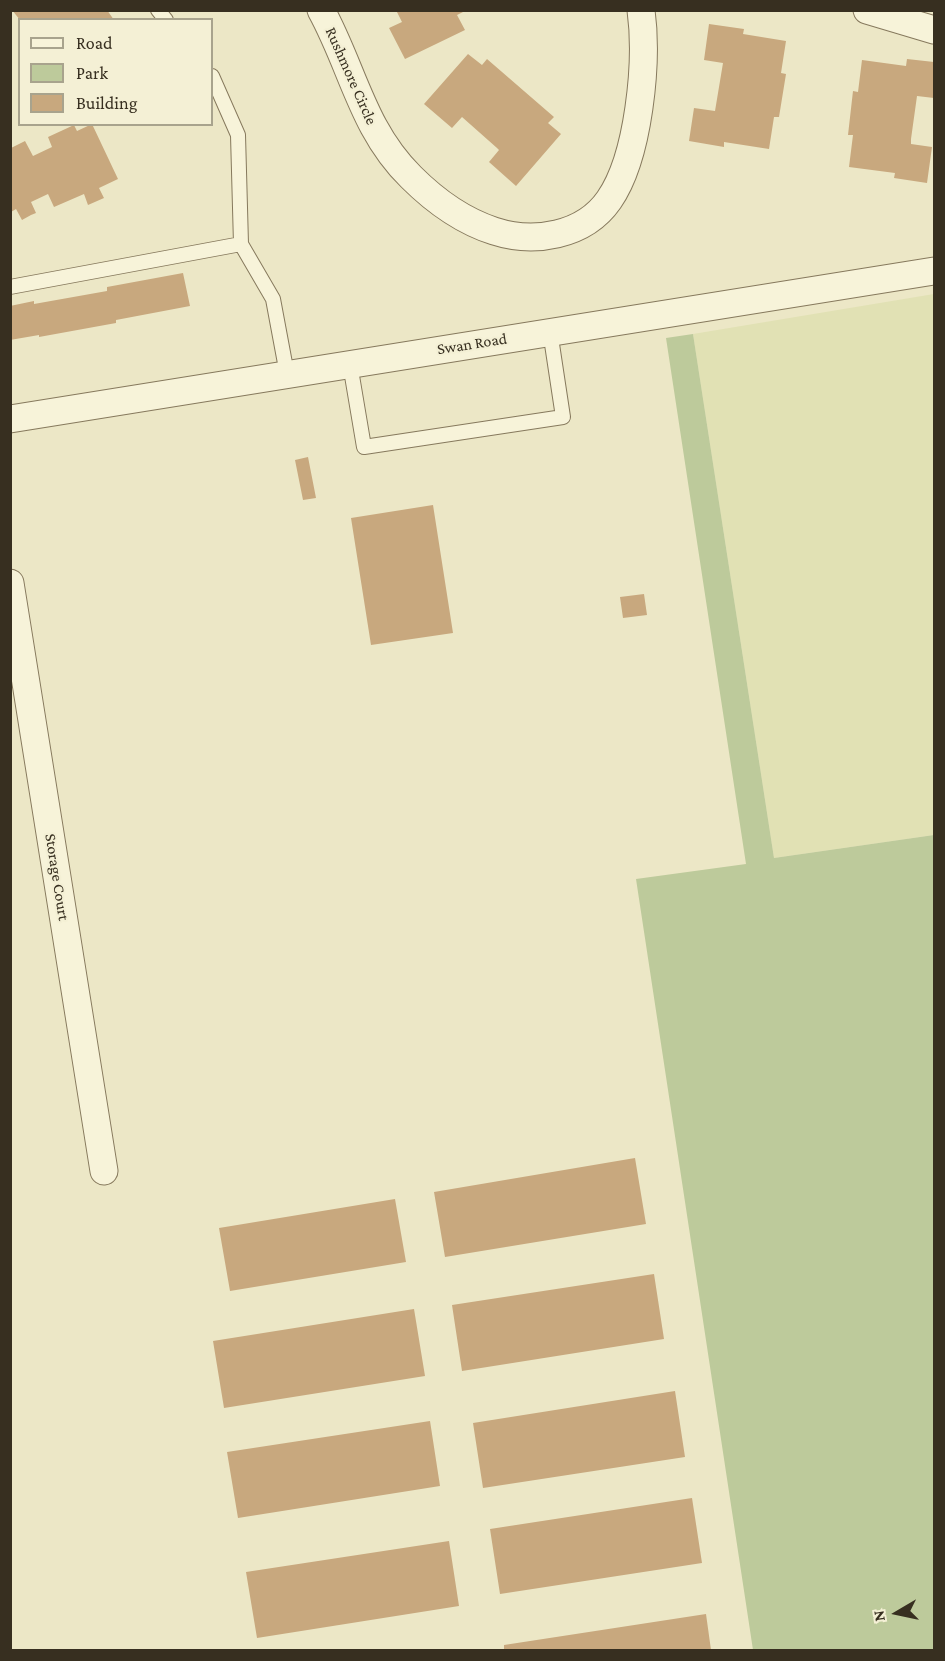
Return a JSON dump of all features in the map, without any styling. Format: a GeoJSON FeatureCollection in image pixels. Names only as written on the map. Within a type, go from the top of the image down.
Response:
{"type":"FeatureCollection","features":[{"type":"Feature","properties":{"kind":"street","name":"Rushmore Circle"},"geometry":{"type":"LineString","coordinates":[[321,10],[381,142],[410,176],[446,206],[480,225],[496,231],[523,236],[553,235],[580,226],[599,212],[615,190],[628,153],[638,105],[644,52],[641,10]]}},
{"type":"Feature","properties":{"kind":"street"},"geometry":{"type":"LineString","coordinates":[[867,10],[934,30]]}},
{"type":"Feature","properties":{"kind":"street","name":"Swan Road"},"geometry":{"type":"LineString","coordinates":[[10,419],[934,271]]}},
{"type":"Feature","properties":{"kind":"street","name":"Storage Court"},"geometry":{"type":"LineString","coordinates":[[10,583],[104,1171]]}},
{"type":"Feature","properties":{"kind":"lane"},"geometry":{"type":"LineString","coordinates":[[213,78],[238,135],[241,244],[273,298],[287,374]]}},
{"type":"Feature","properties":{"kind":"lane"},"geometry":{"type":"LineString","coordinates":[[10,287],[241,244]]}},
{"type":"Feature","properties":{"kind":"lane"},"geometry":{"type":"LineString","coordinates":[[350,364],[364,447],[563,417],[550,331]]}},
{"type":"Feature","properties":{"kind":"green space"},"geometry":{"type":"Polygon","coordinates":[[[934,294],[934,835],[774,858],[693,334],[934,294]]]}},
{"type":"Feature","properties":{"kind":"green space"},"geometry":{"type":"Polygon","coordinates":[[[693,334],[774,858],[934,835],[934,1650],[753,1650],[636,879],[746,864],[666,338],[693,334]]]}},
{"type":"Feature","properties":{"kind":"building"},"geometry":{"type":"Polygon","coordinates":[[[12,10],[107,10],[113,18],[18,18],[12,10]]]}},
{"type":"Feature","properties":{"kind":"building"},"geometry":{"type":"Polygon","coordinates":[[[396,10],[467,10],[457,15],[465,30],[405,59],[389,28],[402,22],[396,10]]]}},
{"type":"Feature","properties":{"kind":"building"},"geometry":{"type":"Polygon","coordinates":[[[709,24],[744,29],[743,34],[786,41],[781,73],[786,74],[779,117],[774,117],[769,149],[724,142],[724,147],[689,141],[694,108],[715,111],[723,63],[704,60],[709,24]]]}},
{"type":"Feature","properties":{"kind":"building"},"geometry":{"type":"Polygon","coordinates":[[[468,54],[482,65],[487,59],[554,117],[548,123],[561,134],[516,186],[489,162],[499,150],[497,148],[462,117],[452,128],[424,104],[468,54]]]}},
{"type":"Feature","properties":{"kind":"building"},"geometry":{"type":"Polygon","coordinates":[[[907,59],[934,62],[934,98],[917,96],[911,139],[911,144],[932,147],[927,183],[894,178],[895,173],[849,167],[853,135],[848,135],[853,91],[858,92],[862,60],[906,66],[907,59]]]}},
{"type":"Feature","properties":{"kind":"building"},"geometry":{"type":"Polygon","coordinates":[[[72,126],[74,126],[77,131],[93,126],[118,179],[99,188],[104,198],[88,205],[84,194],[54,207],[48,194],[31,202],[36,213],[22,220],[16,209],[11,212],[11,148],[25,141],[33,156],[52,147],[48,137],[72,126]]]}},
{"type":"Feature","properties":{"kind":"building"},"geometry":{"type":"Polygon","coordinates":[[[183,273],[190,306],[116,320],[116,323],[10,340],[10,306],[107,291],[107,287],[183,273]]]}},
{"type":"Feature","properties":{"kind":"building"},"geometry":{"type":"Polygon","coordinates":[[[308,457],[316,498],[303,500],[295,460],[308,457]]]}},
{"type":"Feature","properties":{"kind":"building"},"geometry":{"type":"Polygon","coordinates":[[[433,505],[453,633],[371,645],[351,518],[433,505]]]}},
{"type":"Feature","properties":{"kind":"building"},"geometry":{"type":"Polygon","coordinates":[[[644,594],[647,615],[623,618],[620,597],[644,594]]]}},
{"type":"Feature","properties":{"kind":"building"},"geometry":{"type":"Polygon","coordinates":[[[635,1158],[646,1224],[445,1257],[434,1192],[635,1158]]]}},
{"type":"Feature","properties":{"kind":"building"},"geometry":{"type":"Polygon","coordinates":[[[395,1199],[406,1262],[230,1291],[219,1228],[395,1199]]]}},
{"type":"Feature","properties":{"kind":"building"},"geometry":{"type":"Polygon","coordinates":[[[654,1274],[664,1339],[462,1371],[452,1305],[654,1274]]]}},
{"type":"Feature","properties":{"kind":"building"},"geometry":{"type":"Polygon","coordinates":[[[414,1309],[425,1376],[224,1408],[213,1341],[414,1309]]]}},
{"type":"Feature","properties":{"kind":"building"},"geometry":{"type":"Polygon","coordinates":[[[675,1391],[685,1457],[483,1488],[473,1423],[675,1391]]]}},
{"type":"Feature","properties":{"kind":"building"},"geometry":{"type":"Polygon","coordinates":[[[430,1421],[440,1486],[238,1518],[227,1452],[430,1421]]]}},
{"type":"Feature","properties":{"kind":"building"},"geometry":{"type":"Polygon","coordinates":[[[692,1498],[702,1563],[500,1594],[490,1529],[692,1498]]]}},
{"type":"Feature","properties":{"kind":"building"},"geometry":{"type":"Polygon","coordinates":[[[449,1541],[459,1606],[257,1638],[246,1572],[449,1541]]]}},
{"type":"Feature","properties":{"kind":"building"},"geometry":{"type":"Polygon","coordinates":[[[706,1614],[711,1650],[504,1650],[504,1645],[706,1614]]]}}]}
